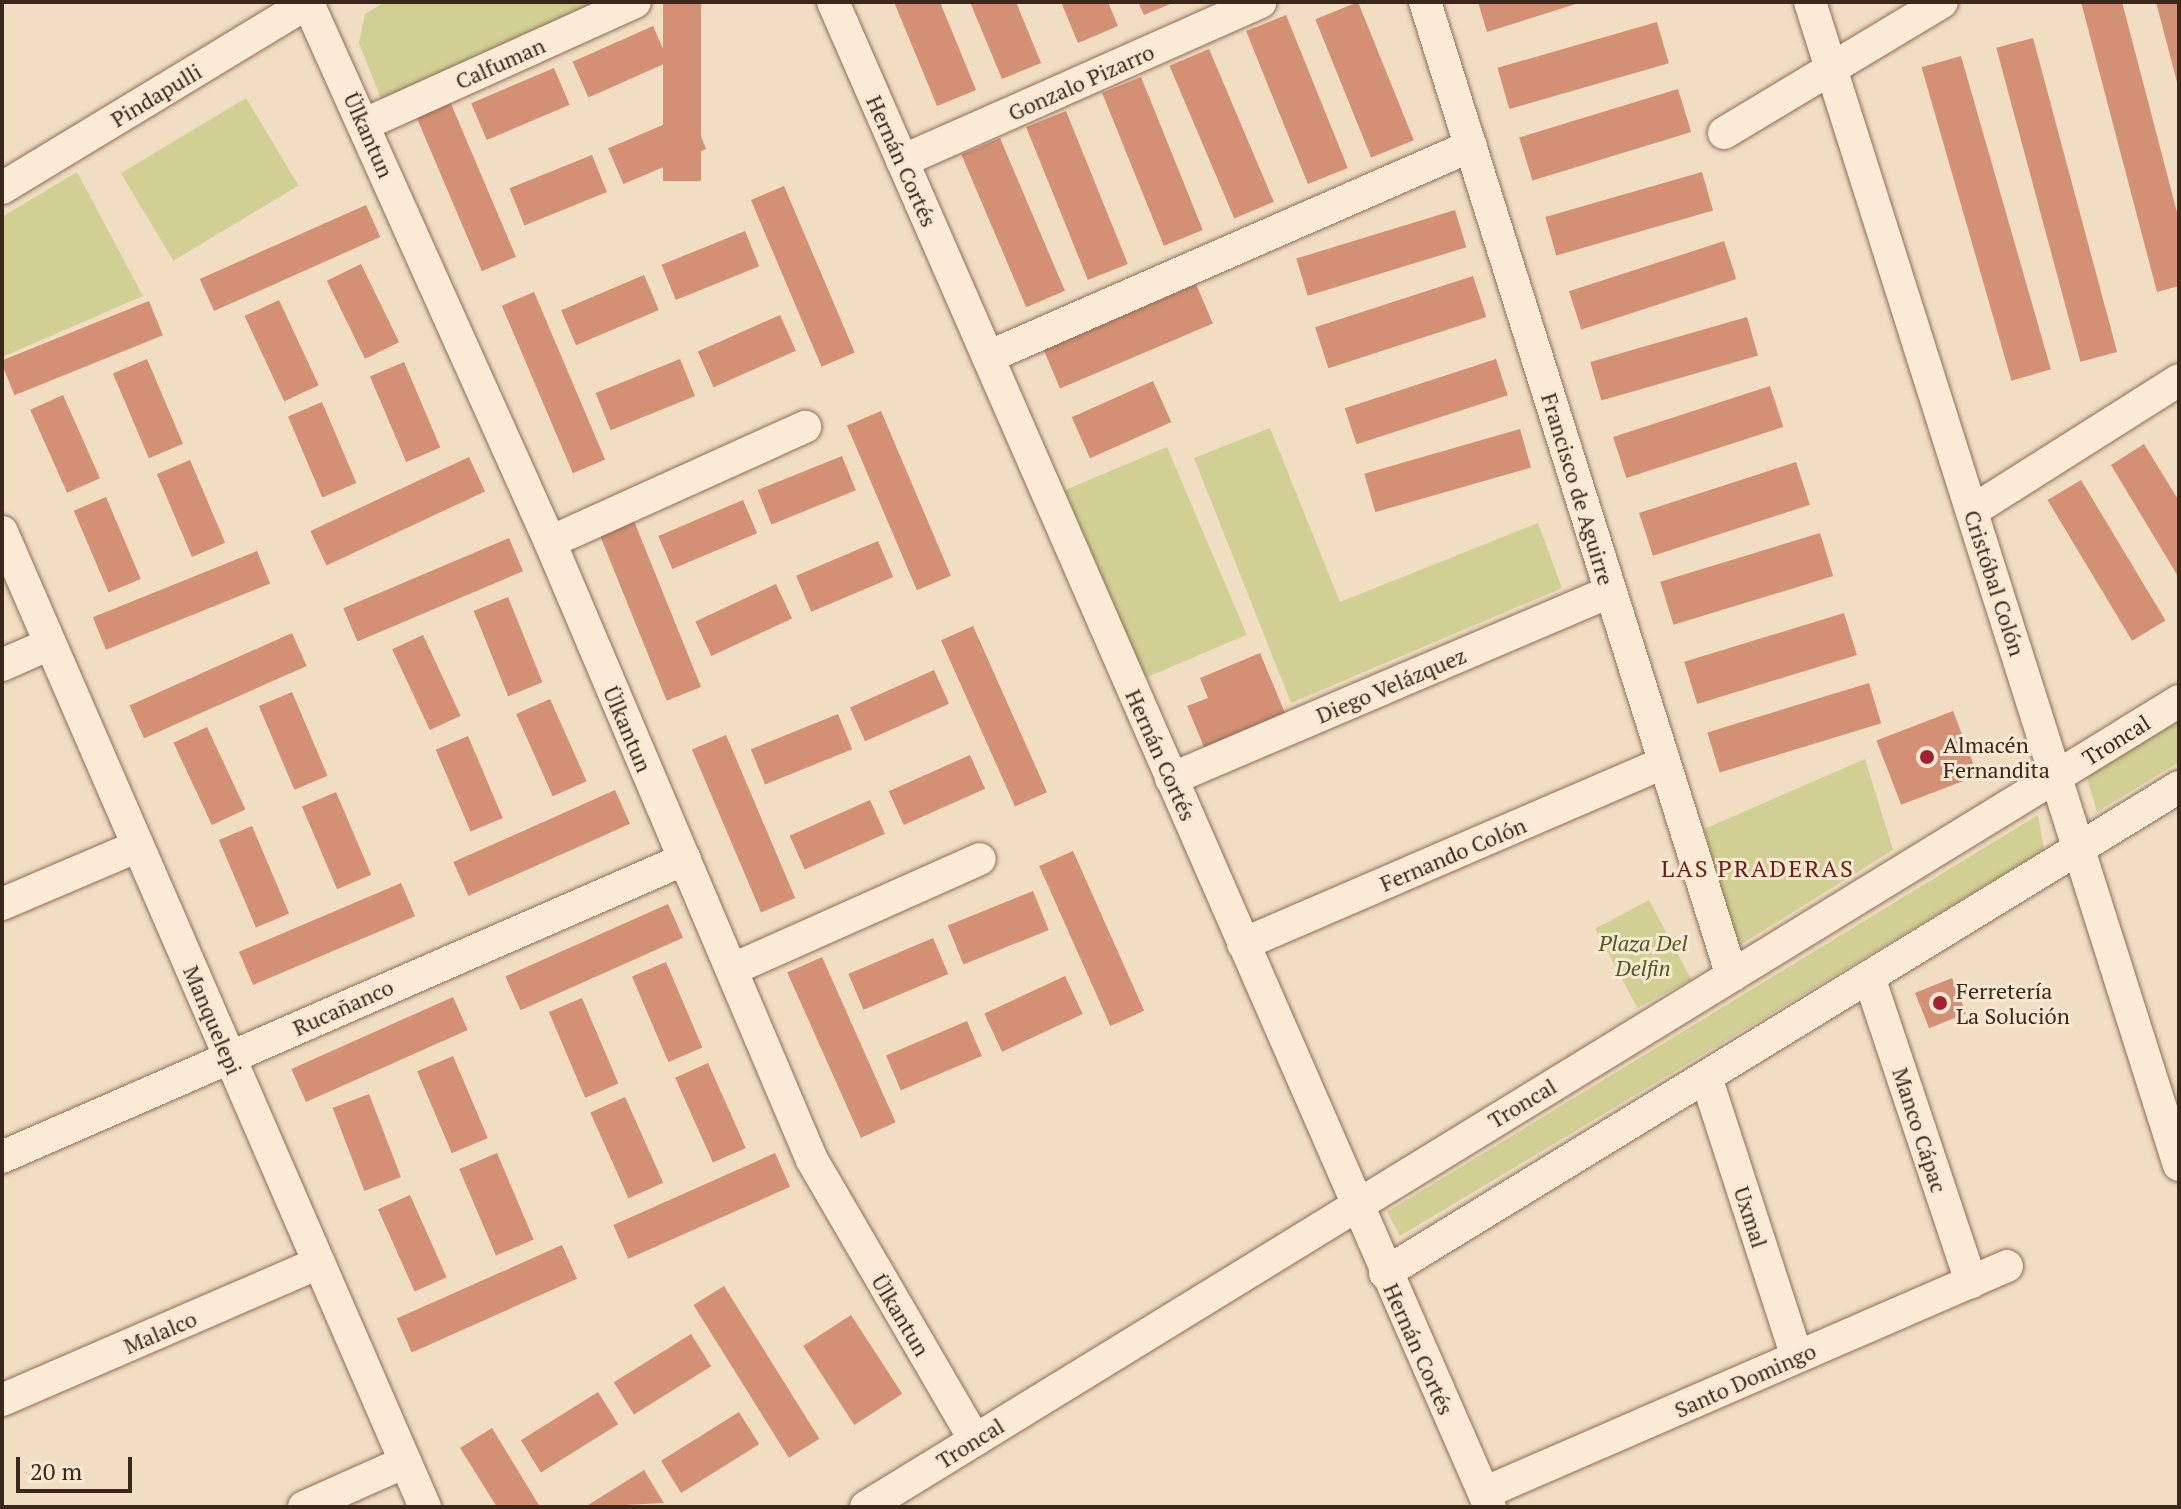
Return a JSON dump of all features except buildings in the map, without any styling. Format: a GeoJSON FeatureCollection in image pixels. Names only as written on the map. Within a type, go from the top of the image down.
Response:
{"type":"FeatureCollection","features":[{"type":"Feature","properties":{"kind":"street","name":"Ülkantun"},"geometry":{"type":"LineString","coordinates":[[308,2],[550,542],[826,1186],[975,1440]]}},
{"type":"Feature","properties":{"kind":"street","name":"Pindapulli"},"geometry":{"type":"LineString","coordinates":[[2,188],[308,2]]}},
{"type":"Feature","properties":{"kind":"street","name":"Calfuman"},"geometry":{"type":"LineString","coordinates":[[365,124],[635,2]]}},
{"type":"Feature","properties":{"kind":"street","name":"Hernán Cortés"},"geometry":{"type":"LineString","coordinates":[[833,2],[1354,1205],[1487,1500]]}},
{"type":"Feature","properties":{"kind":"street","name":"Gonzalo Pizarro"},"geometry":{"type":"LineString","coordinates":[[902,161],[1260,2]]}},
{"type":"Feature","properties":{"kind":"street","name":"Francisco de Aguirre"},"geometry":{"type":"LineString","coordinates":[[1425,2],[1732,976]]}},
{"type":"Feature","properties":{"kind":"street","name":"Cristóbal Colón"},"geometry":{"type":"LineString","coordinates":[[1810,2],[2179,1165]]}},
{"type":"Feature","properties":{"kind":"street"},"geometry":{"type":"LineString","coordinates":[[1724,133],[1942,2]]}},
{"type":"Feature","properties":{"kind":"street"},"geometry":{"type":"LineString","coordinates":[[988,357],[1471,146]]}},
{"type":"Feature","properties":{"kind":"street"},"geometry":{"type":"LineString","coordinates":[[1972,511],[2179,380]]}},
{"type":"Feature","properties":{"kind":"street"},"geometry":{"type":"LineString","coordinates":[[550,542],[805,427]]}},
{"type":"Feature","properties":{"kind":"street","name":"Manquelepi"},"geometry":{"type":"LineString","coordinates":[[2,532],[425,1507]]}},
{"type":"Feature","properties":{"kind":"street","name":"Diego Velázquez"},"geometry":{"type":"LineString","coordinates":[[1171,779],[1610,592]]}},
{"type":"Feature","properties":{"kind":"street"},"geometry":{"type":"LineString","coordinates":[[2,665],[50,644]]}},
{"type":"Feature","properties":{"kind":"street","name":"Troncal"},"geometry":{"type":"LineString","coordinates":[[866,1507],[2179,701]]}},
{"type":"Feature","properties":{"kind":"street","name":"Fernando Colón"},"geometry":{"type":"LineString","coordinates":[[1243,944],[1664,763]]}},
{"type":"Feature","properties":{"kind":"street"},"geometry":{"type":"LineString","coordinates":[[1385,1273],[2179,787]]}},
{"type":"Feature","properties":{"kind":"street"},"geometry":{"type":"LineString","coordinates":[[2,904],[138,846]]}},
{"type":"Feature","properties":{"kind":"street","name":"Rucañanco"},"geometry":{"type":"LineString","coordinates":[[2,1157],[685,859]]}},
{"type":"Feature","properties":{"kind":"street"},"geometry":{"type":"LineString","coordinates":[[733,969],[980,859]]}},
{"type":"Feature","properties":{"kind":"street","name":"Manco Cápac"},"geometry":{"type":"LineString","coordinates":[[1869,977],[1971,1282]]}},
{"type":"Feature","properties":{"kind":"street","name":"Uxmal"},"geometry":{"type":"LineString","coordinates":[[1706,1077],[1797,1357]]}},
{"type":"Feature","properties":{"kind":"street","name":"Malalco"},"geometry":{"type":"LineString","coordinates":[[2,1400],[319,1263]]}},
{"type":"Feature","properties":{"kind":"street","name":"Santo Domingo"},"geometry":{"type":"LineString","coordinates":[[1487,1500],[1797,1357],[2007,1266]]}},
{"type":"Feature","properties":{"kind":"street"},"geometry":{"type":"LineString","coordinates":[[304,1507],[405,1462]]}},
{"type":"Feature","properties":{"kind":"green space"},"geometry":{"type":"Polygon","coordinates":[[[385,2],[617,2],[385,109],[359,43],[365,14],[385,2]]]}},
{"type":"Feature","properties":{"kind":"green space"},"geometry":{"type":"Polygon","coordinates":[[[246,98],[299,185],[173,261],[121,173],[246,98]]]}},
{"type":"Feature","properties":{"kind":"green space"},"geometry":{"type":"Polygon","coordinates":[[[77,172],[143,296],[2,357],[2,217],[77,172]]]}},
{"type":"Feature","properties":{"kind":"green space"},"geometry":{"type":"Polygon","coordinates":[[[1270,428],[1340,602],[1538,523],[1562,588],[1291,703],[1194,458],[1270,428]]]}},
{"type":"Feature","properties":{"kind":"green space"},"geometry":{"type":"Polygon","coordinates":[[[1167,447],[1247,635],[1145,678],[1065,490],[1167,447]]]}},
{"type":"Feature","properties":{"kind":"green space"},"geometry":{"type":"Polygon","coordinates":[[[2179,717],[2179,762],[2097,812],[2086,774],[2179,717]]]}},
{"type":"Feature","properties":{"kind":"green space"},"geometry":{"type":"Polygon","coordinates":[[[1865,759],[1893,850],[1734,949],[1704,829],[1865,759]]]}},
{"type":"Feature","properties":{"kind":"green space"},"geometry":{"type":"Polygon","coordinates":[[[2038,815],[2044,850],[1400,1236],[1387,1212],[2038,815]]]}},
{"type":"Feature","properties":{"kind":"green space","name":"Plaza Del Delfin"},"geometry":{"type":"Polygon","coordinates":[[[1649,900],[1691,979],[1637,1008],[1595,929],[1649,900]]]}},
{"type":"Feature","properties":{"kind":"place","name":"Almacén Fernandita"},"geometry":{"type":"Point","coordinates":[1927,757]}},
{"type":"Feature","properties":{"kind":"place","name":"Ferretería La Solución"},"geometry":{"type":"Point","coordinates":[1940,1003]}},
{"type":"Feature","properties":{"kind":"district","name":"LAS PRADERAS"},"geometry":{"type":"Point","coordinates":[1758,869]}}]}
